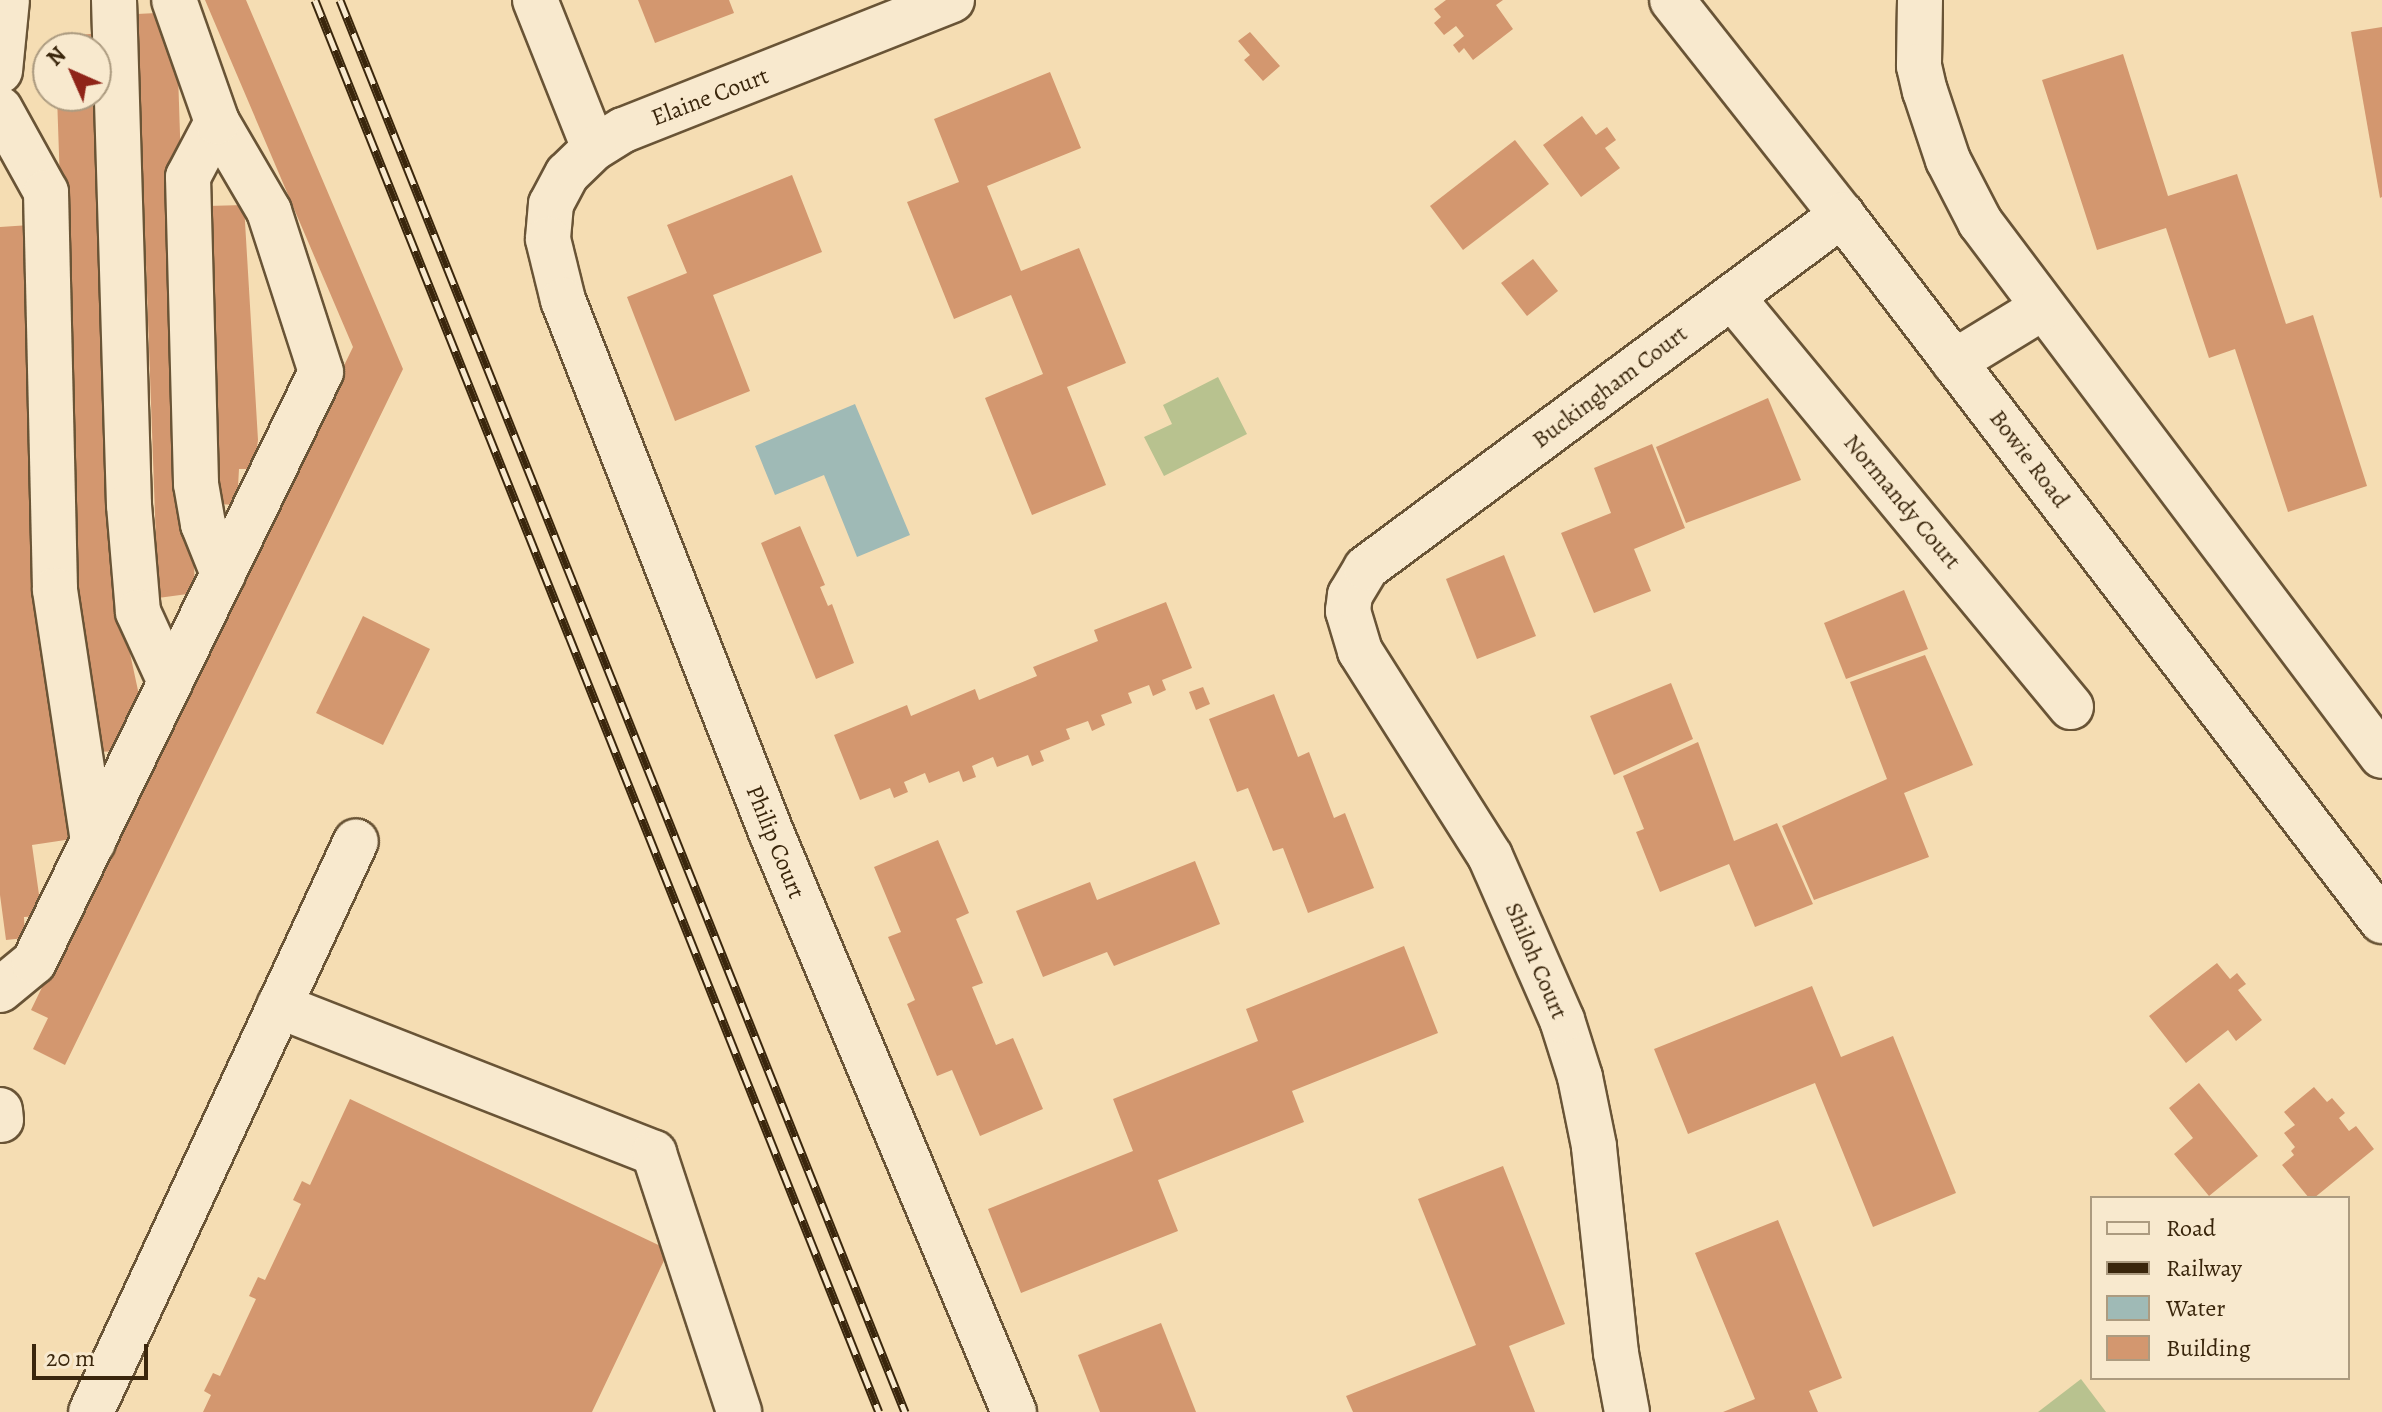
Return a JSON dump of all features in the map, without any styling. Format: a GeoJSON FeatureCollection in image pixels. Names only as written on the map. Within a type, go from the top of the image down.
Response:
{"type":"FeatureCollection","features":[{"type":"Feature","properties":{"kind":"street"},"geometry":{"type":"LineString","coordinates":[[0,71],[7,0]]}},
{"type":"Feature","properties":{"kind":"street"},"geometry":{"type":"LineString","coordinates":[[114,0],[130,521],[138,612],[170,682]]}},
{"type":"Feature","properties":{"kind":"street"},"geometry":{"type":"LineString","coordinates":[[0,990],[34,962],[321,372],[269,211],[217,122],[174,0]]}},
{"type":"Feature","properties":{"kind":"street"},"geometry":{"type":"LineString","coordinates":[[535,0],[594,148]]}},
{"type":"Feature","properties":{"kind":"street","name":"Elaine Court"},"geometry":{"type":"LineString","coordinates":[[552,266],[548,239],[551,204],[567,174],[594,148],[623,130],[952,0]]}},
{"type":"Feature","properties":{"kind":"street","name":"Bowie Road"},"geometry":{"type":"LineString","coordinates":[[1672,0],[1842,215],[2382,921]]}},
{"type":"Feature","properties":{"kind":"street"},"geometry":{"type":"LineString","coordinates":[[1920,0],[1919,66],[1948,160],[1980,222],[2382,756]]}},
{"type":"Feature","properties":{"kind":"street"},"geometry":{"type":"LineString","coordinates":[[0,109],[46,192],[55,590],[93,842]]}},
{"type":"Feature","properties":{"kind":"street"},"geometry":{"type":"LineString","coordinates":[[217,122],[188,177],[196,484],[203,524],[223,574]]}},
{"type":"Feature","properties":{"kind":"street","name":"Buckingham Court"},"geometry":{"type":"LineString","coordinates":[[1378,559],[1842,215]]}},
{"type":"Feature","properties":{"kind":"street","name":"Philip Court"},"geometry":{"type":"LineString","coordinates":[[552,266],[771,832],[1014,1412]]}},
{"type":"Feature","properties":{"kind":"street","name":"Normandy Court"},"geometry":{"type":"LineString","coordinates":[[1732,297],[2071,707]]}},
{"type":"Feature","properties":{"kind":"street"},"geometry":{"type":"LineString","coordinates":[[1954,362],[2042,308]]}},
{"type":"Feature","properties":{"kind":"street","name":"Shiloh Court"},"geometry":{"type":"LineString","coordinates":[[1378,559],[1355,582],[1350,595],[1348,611],[1360,651],[1490,856],[1546,980],[1580,1077],[1594,1146],[1616,1353],[1627,1412]]}},
{"type":"Feature","properties":{"kind":"street"},"geometry":{"type":"LineString","coordinates":[[91,1412],[356,841]]}},
{"type":"Feature","properties":{"kind":"street"},"geometry":{"type":"LineString","coordinates":[[279,1006],[654,1153],[739,1412]]}},
{"type":"Feature","properties":{"kind":"street"},"geometry":{"type":"LineString","coordinates":[[0,1110],[1,1120]]}},
{"type":"Feature","properties":{"kind":"green space"},"geometry":{"type":"Polygon","coordinates":[[[1218,377],[1247,434],[1164,476],[1144,437],[1172,424],[1163,405],[1218,377]]]}},
{"type":"Feature","properties":{"kind":"green space"},"geometry":{"type":"Polygon","coordinates":[[[2081,1379],[2106,1412],[2038,1412],[2081,1379]]]}},
{"type":"Feature","properties":{"kind":"water"},"geometry":{"type":"Polygon","coordinates":[[[855,404],[910,535],[857,557],[824,475],[775,495],[755,446],[855,404]]]}},
{"type":"Feature","properties":{"kind":"building"},"geometry":{"type":"Polygon","coordinates":[[[205,0],[246,0],[403,369],[65,1065],[33,1049],[48,1018],[31,1010],[353,347],[205,0]]]}},
{"type":"Feature","properties":{"kind":"building"},"geometry":{"type":"Polygon","coordinates":[[[638,0],[729,0],[734,13],[655,43],[638,0]]]}},
{"type":"Feature","properties":{"kind":"building"},"geometry":{"type":"Polygon","coordinates":[[[1446,0],[1503,0],[1496,5],[1513,29],[1473,60],[1464,48],[1459,53],[1453,45],[1464,36],[1456,26],[1444,35],[1434,23],[1441,17],[1434,9],[1446,0]]]}},
{"type":"Feature","properties":{"kind":"building"},"geometry":{"type":"Polygon","coordinates":[[[176,12],[195,593],[158,598],[137,14],[176,12]]]}},
{"type":"Feature","properties":{"kind":"building"},"geometry":{"type":"Polygon","coordinates":[[[2382,27],[2382,197],[2380,198],[2351,32],[2382,27]]]}},
{"type":"Feature","properties":{"kind":"building"},"geometry":{"type":"Polygon","coordinates":[[[1250,32],[1280,66],[1263,81],[1244,60],[1250,55],[1238,41],[1250,32]]]}},
{"type":"Feature","properties":{"kind":"building"},"geometry":{"type":"Polygon","coordinates":[[[2123,54],[2168,196],[2237,174],[2286,324],[2313,315],[2367,486],[2288,512],[2235,349],[2209,358],[2166,228],[2097,250],[2042,80],[2123,54]]]}},
{"type":"Feature","properties":{"kind":"building"},"geometry":{"type":"Polygon","coordinates":[[[1050,72],[1081,148],[987,186],[1021,271],[1079,248],[1126,363],[1067,387],[1106,485],[1032,515],[985,398],[1043,374],[1011,295],[954,319],[907,202],[959,182],[934,119],[1050,72]]]}},
{"type":"Feature","properties":{"kind":"building"},"geometry":{"type":"Polygon","coordinates":[[[58,112],[103,112],[117,593],[142,709],[121,751],[96,752],[74,592],[58,112]]]}},
{"type":"Feature","properties":{"kind":"building"},"geometry":{"type":"Polygon","coordinates":[[[1582,116],[1596,135],[1607,127],[1616,140],[1605,148],[1620,168],[1581,197],[1543,145],[1582,116]]]}},
{"type":"Feature","properties":{"kind":"building"},"geometry":{"type":"Polygon","coordinates":[[[1515,140],[1549,184],[1463,250],[1430,206],[1515,140]]]}},
{"type":"Feature","properties":{"kind":"building"},"geometry":{"type":"Polygon","coordinates":[[[792,175],[822,252],[713,295],[750,391],[675,421],[627,297],[687,273],[667,225],[792,175]]]}},
{"type":"Feature","properties":{"kind":"building"},"geometry":{"type":"Polygon","coordinates":[[[244,205],[258,440],[254,469],[239,469],[237,505],[216,504],[207,206],[244,205]]]}},
{"type":"Feature","properties":{"kind":"building"},"geometry":{"type":"Polygon","coordinates":[[[30,225],[72,839],[32,845],[42,916],[24,917],[25,938],[6,940],[0,895],[0,227],[30,225]]]}},
{"type":"Feature","properties":{"kind":"building"},"geometry":{"type":"Polygon","coordinates":[[[1533,259],[1558,291],[1527,316],[1501,283],[1533,259]]]}},
{"type":"Feature","properties":{"kind":"building"},"geometry":{"type":"Polygon","coordinates":[[[1768,398],[1801,480],[1686,523],[1656,447],[1768,398]]]}},
{"type":"Feature","properties":{"kind":"building"},"geometry":{"type":"Polygon","coordinates":[[[1652,444],[1685,528],[1634,549],[1651,591],[1594,613],[1561,533],[1611,513],[1594,468],[1652,444]]]}},
{"type":"Feature","properties":{"kind":"building"},"geometry":{"type":"Polygon","coordinates":[[[800,526],[825,585],[820,587],[828,606],[832,604],[854,663],[816,679],[761,543],[800,526]]]}},
{"type":"Feature","properties":{"kind":"building"},"geometry":{"type":"Polygon","coordinates":[[[1504,555],[1536,636],[1477,659],[1446,579],[1504,555]]]}},
{"type":"Feature","properties":{"kind":"building"},"geometry":{"type":"Polygon","coordinates":[[[1904,590],[1928,649],[1846,679],[1824,623],[1904,590]]]}},
{"type":"Feature","properties":{"kind":"building"},"geometry":{"type":"Polygon","coordinates":[[[1166,602],[1192,668],[1162,680],[1166,690],[1153,696],[1149,685],[1128,693],[1132,703],[1101,715],[1105,725],[1092,731],[1088,721],[1066,729],[1070,739],[1040,751],[1044,761],[1032,766],[1028,755],[997,767],[993,757],[972,766],[976,777],[963,782],[959,771],[929,783],[925,773],[904,782],[908,792],[894,798],[890,788],[860,800],[834,735],[907,705],[911,716],[975,689],[979,700],[1037,676],[1033,667],[1098,641],[1094,630],[1166,602]]]}},
{"type":"Feature","properties":{"kind":"building"},"geometry":{"type":"Polygon","coordinates":[[[363,616],[430,649],[383,745],[316,713],[363,616]]]}},
{"type":"Feature","properties":{"kind":"building"},"geometry":{"type":"Polygon","coordinates":[[[1925,655],[1973,765],[1904,793],[1929,857],[1814,900],[1782,826],[1887,779],[1850,682],[1925,655]]]}},
{"type":"Feature","properties":{"kind":"building"},"geometry":{"type":"Polygon","coordinates":[[[1671,683],[1693,739],[1614,775],[1590,716],[1671,683]]]}},
{"type":"Feature","properties":{"kind":"building"},"geometry":{"type":"Polygon","coordinates":[[[1203,687],[1210,704],[1196,710],[1189,692],[1203,687]]]}},
{"type":"Feature","properties":{"kind":"building"},"geometry":{"type":"Polygon","coordinates":[[[1274,694],[1298,757],[1309,752],[1334,818],[1345,813],[1374,888],[1308,913],[1283,848],[1273,851],[1248,788],[1237,792],[1209,719],[1274,694]]]}},
{"type":"Feature","properties":{"kind":"building"},"geometry":{"type":"Polygon","coordinates":[[[1698,742],[1734,841],[1777,823],[1813,904],[1755,927],[1729,864],[1660,892],[1636,832],[1644,829],[1623,776],[1698,742]]]}},
{"type":"Feature","properties":{"kind":"building"},"geometry":{"type":"Polygon","coordinates":[[[938,840],[969,913],[956,919],[983,983],[972,987],[996,1045],[1013,1038],[1043,1109],[980,1136],[952,1070],[937,1076],[907,1004],[915,1000],[888,937],[901,932],[874,867],[938,840]]]}},
{"type":"Feature","properties":{"kind":"building"},"geometry":{"type":"Polygon","coordinates":[[[1195,861],[1220,924],[1114,966],[1107,952],[1043,977],[1016,911],[1090,882],[1097,900],[1195,861]]]}},
{"type":"Feature","properties":{"kind":"building"},"geometry":{"type":"Polygon","coordinates":[[[1404,946],[1438,1033],[1292,1091],[1304,1122],[1158,1180],[1178,1231],[1021,1293],[988,1209],[1133,1151],[1113,1099],[1258,1041],[1246,1009],[1404,946]]]}},
{"type":"Feature","properties":{"kind":"building"},"geometry":{"type":"Polygon","coordinates":[[[2217,963],[2230,979],[2237,973],[2246,984],[2238,990],[2262,1020],[2236,1041],[2228,1030],[2186,1063],[2149,1016],[2217,963]]]}},
{"type":"Feature","properties":{"kind":"building"},"geometry":{"type":"Polygon","coordinates":[[[1812,986],[1841,1057],[1893,1036],[1956,1193],[1873,1227],[1815,1083],[1688,1134],[1654,1049],[1812,986]]]}},
{"type":"Feature","properties":{"kind":"building"},"geometry":{"type":"Polygon","coordinates":[[[2199,1083],[2258,1156],[2209,1196],[2174,1154],[2193,1138],[2169,1108],[2199,1083]]]}},
{"type":"Feature","properties":{"kind":"building"},"geometry":{"type":"Polygon","coordinates":[[[2314,1087],[2327,1102],[2332,1098],[2345,1113],[2339,1118],[2349,1131],[2356,1126],[2374,1149],[2316,1196],[2307,1196],[2282,1165],[2294,1155],[2291,1151],[2295,1147],[2284,1133],[2295,1125],[2284,1112],[2314,1087]]]}},
{"type":"Feature","properties":{"kind":"building"},"geometry":{"type":"Polygon","coordinates":[[[350,1099],[669,1250],[592,1412],[203,1412],[211,1395],[204,1391],[213,1373],[220,1376],[256,1299],[249,1296],[258,1277],[265,1280],[301,1204],[293,1200],[302,1181],[310,1185],[350,1099]]]}},
{"type":"Feature","properties":{"kind":"building"},"geometry":{"type":"Polygon","coordinates":[[[1503,1166],[1565,1324],[1509,1346],[1535,1412],[1353,1412],[1346,1396],[1476,1345],[1418,1199],[1503,1166]]]}},
{"type":"Feature","properties":{"kind":"building"},"geometry":{"type":"Polygon","coordinates":[[[1778,1220],[1842,1378],[1809,1391],[1818,1412],[1723,1412],[1755,1399],[1695,1253],[1778,1220]]]}},
{"type":"Feature","properties":{"kind":"building"},"geometry":{"type":"Polygon","coordinates":[[[1161,1323],[1196,1412],[1100,1412],[1078,1355],[1161,1323]]]}},
{"type":"Feature","properties":{"kind":"railway"},"geometry":{"type":"LineString","coordinates":[[315,0],[879,1412]]}},
{"type":"Feature","properties":{"kind":"railway"},"geometry":{"type":"LineString","coordinates":[[340,0],[905,1412]]}}]}
